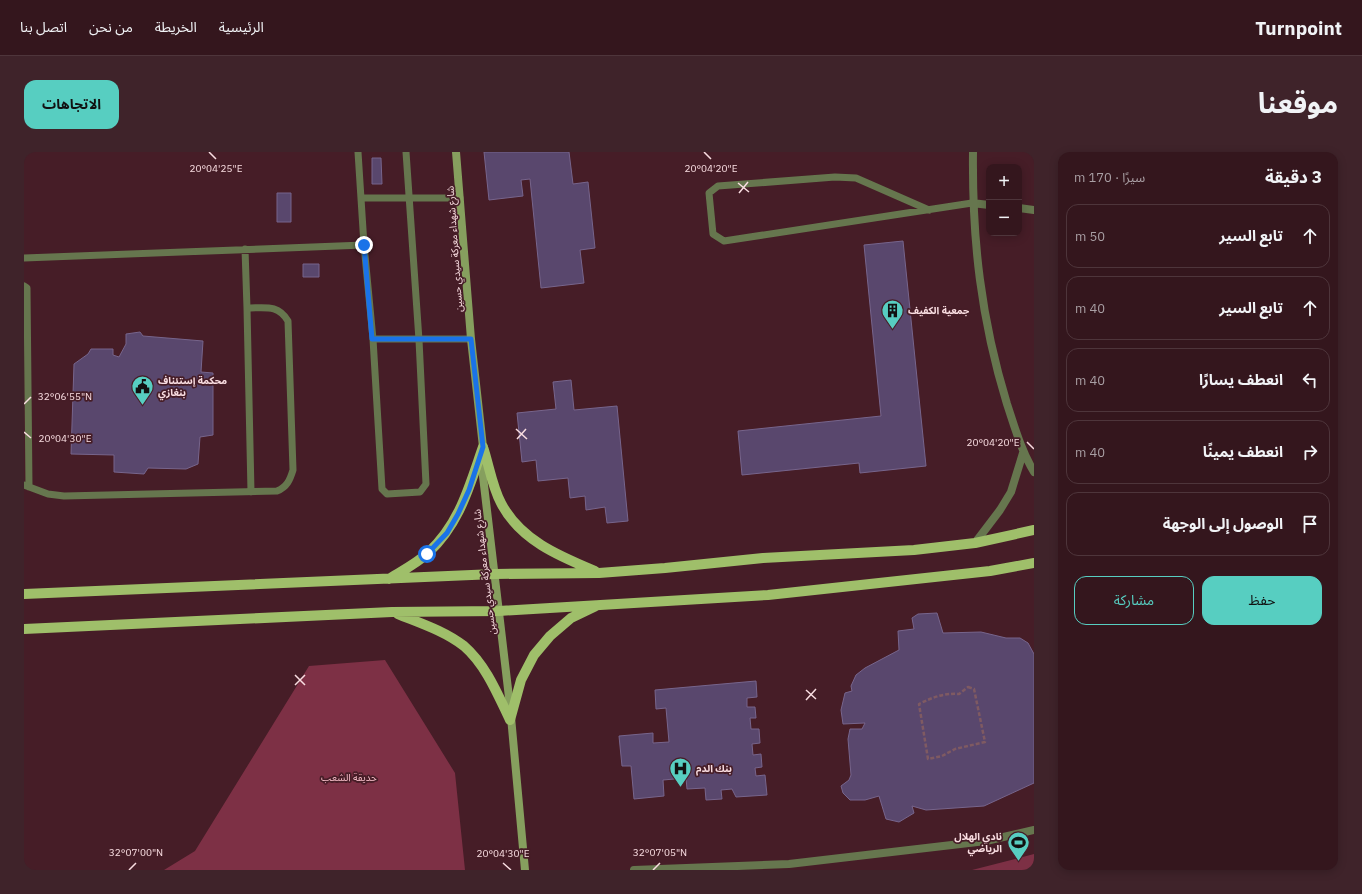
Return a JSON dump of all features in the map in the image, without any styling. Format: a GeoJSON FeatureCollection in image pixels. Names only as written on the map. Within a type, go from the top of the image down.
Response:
{"type":"FeatureCollection","features":[{"type":"Feature","properties":{"kind":"main road","name":"شارع شهداء معركة سيدي حسين"},"geometry":{"type":"LineString","coordinates":[[456,152],[471,339],[483,447],[482,468],[499,611],[525,870]]}},
{"type":"Feature","properties":{"kind":"main road"},"geometry":{"type":"LineString","coordinates":[[483,447],[501,502],[513,520],[531,538],[549,551],[599,573]]}},
{"type":"Feature","properties":{"kind":"main road"},"geometry":{"type":"LineString","coordinates":[[389,579],[427,554],[447,533],[469,490],[483,447]]}},
{"type":"Feature","properties":{"kind":"main road"},"geometry":{"type":"LineString","coordinates":[[24,594],[495,574],[599,573],[763,558],[914,550],[975,542],[1034,530]]}},
{"type":"Feature","properties":{"kind":"main road"},"geometry":{"type":"LineString","coordinates":[[24,629],[392,612],[499,611],[768,595],[982,572],[1034,563]]}},
{"type":"Feature","properties":{"kind":"main road"},"geometry":{"type":"LineString","coordinates":[[510,720],[521,680],[534,656],[550,636],[571,618],[601,604]]}},
{"type":"Feature","properties":{"kind":"main road"},"geometry":{"type":"LineString","coordinates":[[392,612],[431,627],[464,646],[486,673],[510,720]]}},
{"type":"Feature","properties":{"kind":"street"},"geometry":{"type":"LineString","coordinates":[[973,152],[972,203],[976,264],[989,334],[1003,390],[1023,453],[1034,472]]}},
{"type":"Feature","properties":{"kind":"street"},"geometry":{"type":"LineString","coordinates":[[972,203],[986,205]]}},
{"type":"Feature","properties":{"kind":"street"},"geometry":{"type":"LineString","coordinates":[[1022,208],[1034,210]]}},
{"type":"Feature","properties":{"kind":"street"},"geometry":{"type":"LineString","coordinates":[[975,542],[1000,510],[1011,492],[1023,453]]}},
{"type":"Feature","properties":{"kind":"street"},"geometry":{"type":"LineString","coordinates":[[634,870],[789,864],[986,841],[1034,830]]}},
{"type":"Feature","properties":{"kind":"lane"},"geometry":{"type":"LineString","coordinates":[[358,152],[381,483],[382,489],[388,494],[420,492],[426,484],[419,340],[406,152]]}},
{"type":"Feature","properties":{"kind":"lane"},"geometry":{"type":"LineString","coordinates":[[929,210],[856,178],[835,177],[718,186],[708,193],[712,234],[724,241],[929,210],[972,203]]}},
{"type":"Feature","properties":{"kind":"lane"},"geometry":{"type":"LineString","coordinates":[[361,198],[460,198]]}},
{"type":"Feature","properties":{"kind":"lane"},"geometry":{"type":"LineString","coordinates":[[24,258],[364,245]]}},
{"type":"Feature","properties":{"kind":"lane"},"geometry":{"type":"LineString","coordinates":[[245,249],[251,492]]}},
{"type":"Feature","properties":{"kind":"lane"},"geometry":{"type":"LineString","coordinates":[[24,286],[27,288],[27,486],[48,494],[64,496],[251,492],[277,491],[284,488],[290,480],[293,470],[288,321],[282,312],[271,308],[247,308]]}},
{"type":"Feature","properties":{"kind":"lane"},"geometry":{"type":"LineString","coordinates":[[372,339],[471,339]]}},
{"type":"Feature","properties":{"kind":"path"},"geometry":{"type":"LineString","coordinates":[[968,687],[974,689],[985,742],[955,749],[942,756],[928,759],[919,704],[930,698],[946,693],[960,694],[968,687]]}},
{"type":"Feature","properties":{"kind":"green space","name":"حديقة الشعب"},"geometry":{"type":"Polygon","coordinates":[[[385,660],[455,773],[465,870],[164,870],[195,851],[309,666],[385,660]]]}},
{"type":"Feature","properties":{"kind":"green space","name":"نادي الهلال الرياضي"},"geometry":{"type":"Polygon","coordinates":[[[1034,854],[1034,870],[972,870],[1034,854]]]}},
{"type":"Feature","properties":{"kind":"building"},"geometry":{"type":"Polygon","coordinates":[[[484,152],[569,152],[573,184],[588,182],[595,248],[580,250],[584,283],[541,288],[530,179],[521,180],[523,196],[489,200],[484,152]]]}},
{"type":"Feature","properties":{"kind":"building"},"geometry":{"type":"Polygon","coordinates":[[[372,158],[381,158],[382,184],[372,184],[372,158]]]}},
{"type":"Feature","properties":{"kind":"building"},"geometry":{"type":"Polygon","coordinates":[[[277,193],[291,193],[291,222],[277,222],[277,193]]]}},
{"type":"Feature","properties":{"kind":"building","name":"جمعية الكفيف"},"geometry":{"type":"Polygon","coordinates":[[[903,241],[926,466],[860,473],[859,463],[742,475],[738,431],[881,416],[864,245],[903,241]]]}},
{"type":"Feature","properties":{"kind":"building"},"geometry":{"type":"Polygon","coordinates":[[[303,264],[319,264],[319,277],[303,277],[303,264]]]}},
{"type":"Feature","properties":{"kind":"building"},"geometry":{"type":"Polygon","coordinates":[[[140,332],[143,336],[203,341],[201,372],[213,373],[213,435],[200,437],[198,464],[186,469],[148,468],[144,474],[114,472],[114,455],[71,454],[74,364],[88,354],[91,349],[113,349],[113,355],[119,357],[126,344],[126,334],[140,332]]]}},
{"type":"Feature","properties":{"kind":"building"},"geometry":{"type":"Polygon","coordinates":[[[571,380],[574,410],[617,406],[628,521],[607,523],[605,507],[586,510],[585,496],[570,498],[568,478],[538,481],[536,460],[522,462],[517,413],[556,409],[553,382],[571,380]]]}},
{"type":"Feature","properties":{"kind":"building"},"geometry":{"type":"Polygon","coordinates":[[[937,613],[943,633],[981,632],[1006,638],[1020,638],[1028,643],[1034,654],[1034,783],[984,806],[926,810],[912,806],[914,813],[899,822],[886,819],[879,796],[865,800],[850,800],[843,793],[841,786],[849,780],[851,775],[848,739],[850,729],[862,729],[865,723],[843,724],[841,710],[845,693],[852,691],[851,686],[856,675],[865,668],[899,650],[898,631],[914,629],[912,618],[918,614],[937,613]]]}},
{"type":"Feature","properties":{"kind":"building"},"geometry":{"type":"Polygon","coordinates":[[[756,681],[757,697],[747,698],[747,707],[755,707],[756,718],[750,718],[751,729],[759,729],[760,743],[752,744],[753,755],[761,754],[762,767],[755,768],[756,776],[765,775],[767,795],[736,797],[732,789],[721,790],[722,799],[706,800],[705,788],[687,789],[686,778],[663,780],[664,796],[634,799],[631,766],[622,766],[619,736],[653,733],[653,743],[669,742],[666,708],[656,709],[655,690],[756,681]]]}},
{"type":"Feature","properties":{"kind":"place","name":"جمعية الكفيف"},"geometry":{"type":"Point","coordinates":[892,330]}},
{"type":"Feature","properties":{"kind":"place","name":"محكمة إستئناف بنغازي"},"geometry":{"type":"Point","coordinates":[142,406]}},
{"type":"Feature","properties":{"kind":"place","name":"بنك الدم"},"geometry":{"type":"Point","coordinates":[680,788]}},
{"type":"Feature","properties":{"kind":"place","name":"نادي الهلال الرياضي"},"geometry":{"type":"Point","coordinates":[1018,862]}},
{"type":"Feature","properties":{"kind":"route"},"geometry":{"type":"LineString","coordinates":[[364,245],[372,339],[471,339],[483,447],[469,490],[458,514],[447,533],[427,554]]}}]}
